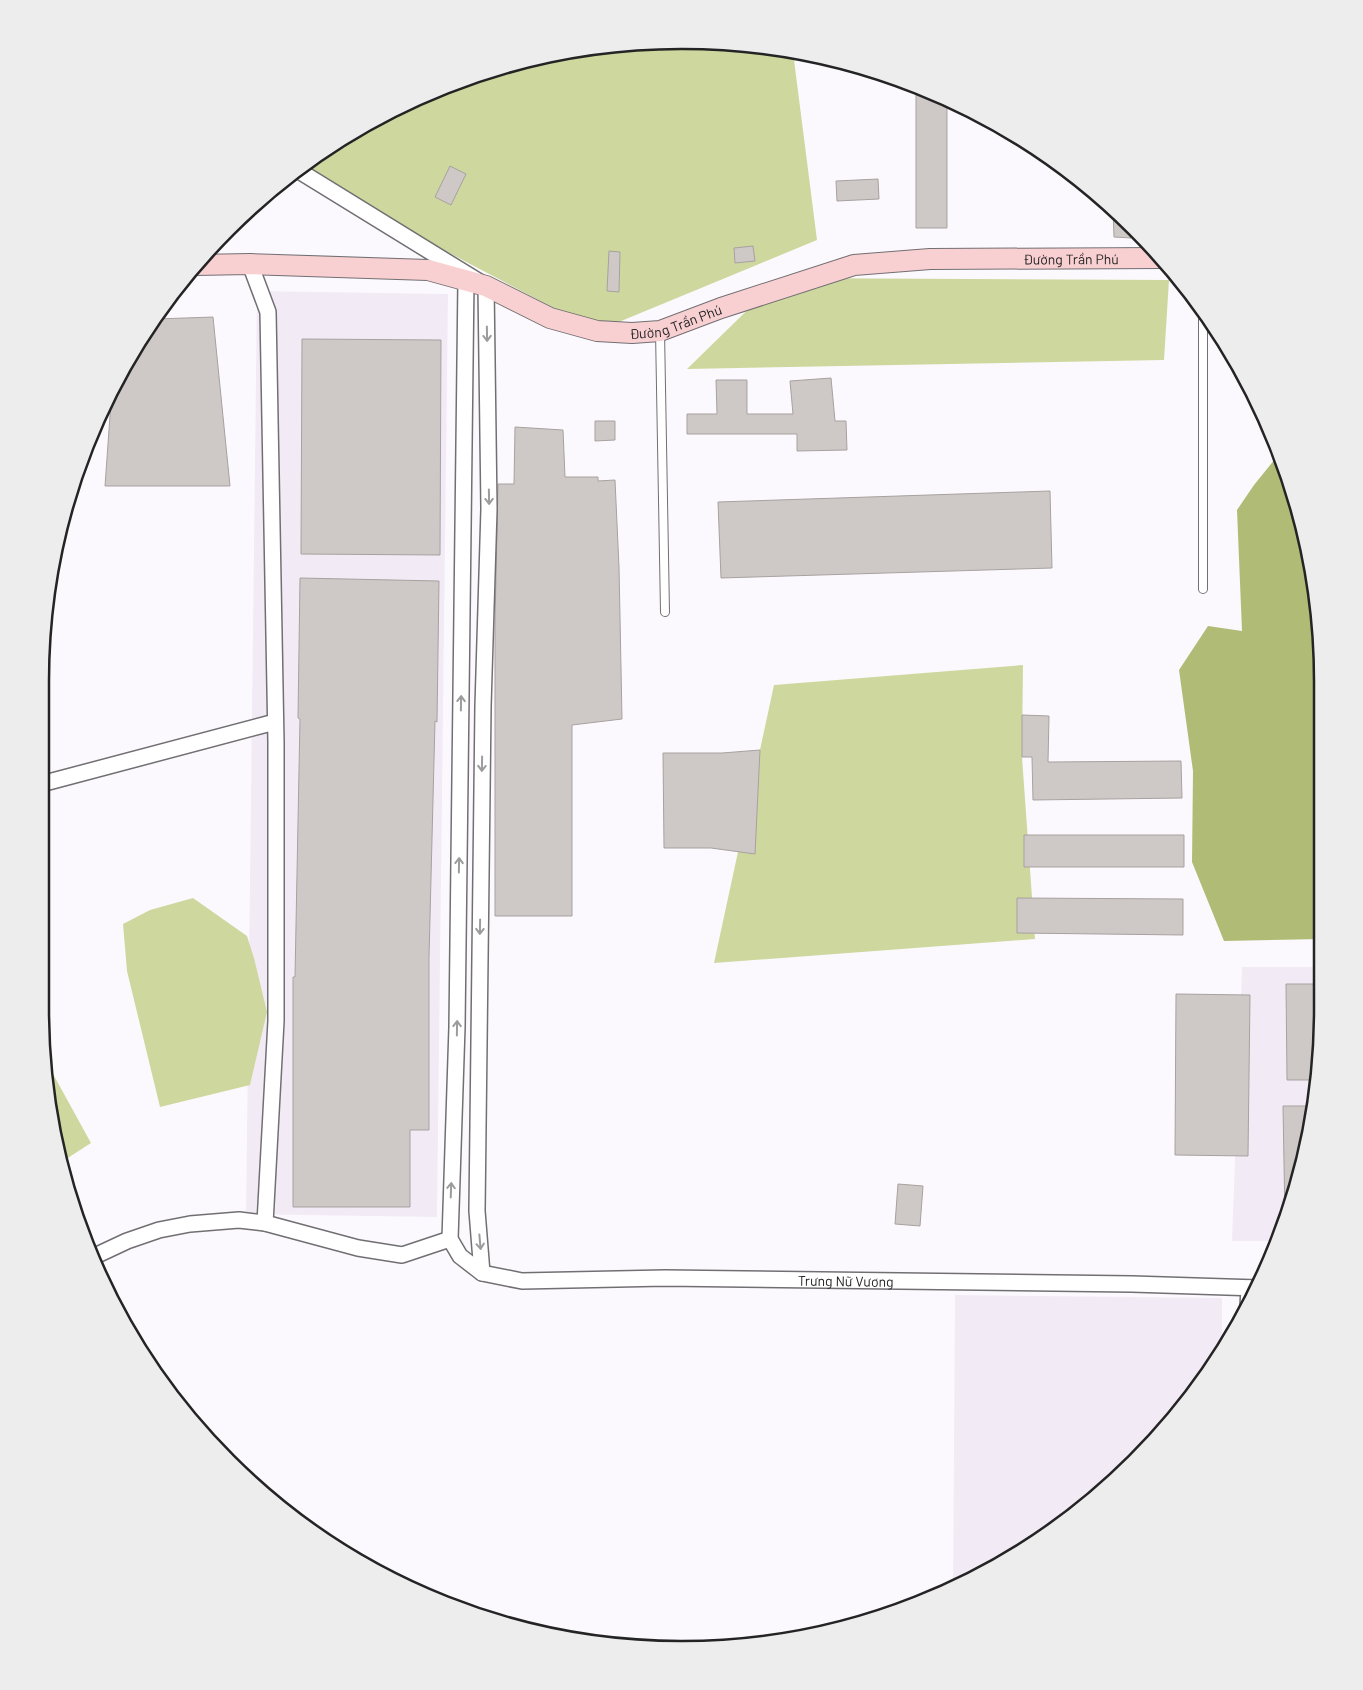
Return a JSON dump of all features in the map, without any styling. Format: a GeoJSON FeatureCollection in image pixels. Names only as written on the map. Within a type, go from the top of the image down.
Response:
{"type":"FeatureCollection","features":[{"type":"Feature","properties":{"kind":"main road","name":"Đường Trần Phú"},"geometry":{"type":"LineString","coordinates":[[206,264],[428,270],[486,286],[550,318],[597,331],[632,333],[660,331],[721,308],[854,265],[930,259],[1151,258]]}},
{"type":"Feature","properties":{"kind":"street"},"geometry":{"type":"LineString","coordinates":[[304,174],[486,286],[489,509],[482,706],[477,1211],[482,1273]]}},
{"type":"Feature","properties":{"kind":"street"},"geometry":{"type":"LineString","coordinates":[[250,264],[268,312],[275,722],[276,1021],[265,1223]]}},
{"type":"Feature","properties":{"kind":"street"},"geometry":{"type":"LineString","coordinates":[[99,1255],[127,1241],[159,1230],[190,1224],[239,1220],[265,1223],[358,1248],[402,1255],[450,1239],[457,1027],[466,279]]}},
{"type":"Feature","properties":{"kind":"street"},"geometry":{"type":"LineString","coordinates":[[49,782],[275,722]]}},
{"type":"Feature","properties":{"kind":"street","name":"Trưng Nữ Vương"},"geometry":{"type":"LineString","coordinates":[[450,1239],[460,1256],[482,1273],[522,1281],[665,1278],[1132,1284],[1249,1288]]}},
{"type":"Feature","properties":{"kind":"lane"},"geometry":{"type":"LineString","coordinates":[[1203,323],[1203,589]]}},
{"type":"Feature","properties":{"kind":"lane"},"geometry":{"type":"LineString","coordinates":[[660,331],[665,612]]}},
{"type":"Feature","properties":{"kind":"shaded area"},"geometry":{"type":"Polygon","coordinates":[[[257,291],[448,294],[437,1217],[246,1214],[257,291]]]}},
{"type":"Feature","properties":{"kind":"shaded area"},"geometry":{"type":"Polygon","coordinates":[[[1242,967],[1314,967],[1313,1050],[1309,1091],[1293,1172],[1270,1241],[1232,1241],[1242,967]]]}},
{"type":"Feature","properties":{"kind":"shaded area"},"geometry":{"type":"Polygon","coordinates":[[[955,1295],[1222,1298],[1222,1337],[1208,1360],[1183,1394],[1129,1456],[1099,1484],[1033,1535],[953,1580],[955,1295]]]}},
{"type":"Feature","properties":{"kind":"green space"},"geometry":{"type":"Polygon","coordinates":[[[640,50],[723,50],[794,59],[817,240],[597,331],[302,175],[330,155],[402,114],[478,82],[518,70],[599,54],[640,50]]]}},
{"type":"Feature","properties":{"kind":"green space"},"geometry":{"type":"Polygon","coordinates":[[[780,278],[1169,280],[1164,360],[687,369],[780,278]]]}},
{"type":"Feature","properties":{"kind":"green space"},"geometry":{"type":"Polygon","coordinates":[[[1274,460],[1293,518],[1309,599],[1313,640],[1314,682],[1314,939],[1224,941],[1192,862],[1193,771],[1179,670],[1208,626],[1242,631],[1237,510],[1274,460]]]}},
{"type":"Feature","properties":{"kind":"green space"},"geometry":{"type":"Polygon","coordinates":[[[1023,665],[1022,757],[1035,939],[714,963],[774,685],[1023,665]]]}},
{"type":"Feature","properties":{"kind":"green space"},"geometry":{"type":"Polygon","coordinates":[[[193,898],[247,936],[267,1012],[250,1085],[160,1107],[127,971],[123,924],[150,910],[193,898]]]}},
{"type":"Feature","properties":{"kind":"green space"},"geometry":{"type":"Polygon","coordinates":[[[52,1072],[91,1143],[67,1159],[52,1072]]]}},
{"type":"Feature","properties":{"kind":"building"},"geometry":{"type":"Polygon","coordinates":[[[916,94],[947,108],[947,228],[916,228],[916,94]]]}},
{"type":"Feature","properties":{"kind":"building"},"geometry":{"type":"Polygon","coordinates":[[[450,166],[466,174],[451,205],[435,197],[450,166]]]}},
{"type":"Feature","properties":{"kind":"building"},"geometry":{"type":"Polygon","coordinates":[[[878,179],[879,199],[837,201],[836,181],[878,179]]]}},
{"type":"Feature","properties":{"kind":"building"},"geometry":{"type":"Polygon","coordinates":[[[1113,219],[1131,236],[1131,238],[1114,237],[1113,219]]]}},
{"type":"Feature","properties":{"kind":"building"},"geometry":{"type":"Polygon","coordinates":[[[753,246],[755,261],[735,263],[734,248],[753,246]]]}},
{"type":"Feature","properties":{"kind":"building"},"geometry":{"type":"Polygon","coordinates":[[[609,251],[620,252],[619,292],[607,291],[609,251]]]}},
{"type":"Feature","properties":{"kind":"building"},"geometry":{"type":"Polygon","coordinates":[[[213,317],[230,486],[105,486],[110,410],[134,365],[163,319],[213,317]]]}},
{"type":"Feature","properties":{"kind":"building"},"geometry":{"type":"Polygon","coordinates":[[[302,339],[441,340],[440,555],[301,554],[302,339]]]}},
{"type":"Feature","properties":{"kind":"building"},"geometry":{"type":"Polygon","coordinates":[[[831,378],[835,421],[846,421],[847,450],[797,451],[797,434],[687,434],[687,414],[717,414],[716,380],[747,380],[747,414],[793,414],[790,381],[831,378]]]}},
{"type":"Feature","properties":{"kind":"building"},"geometry":{"type":"Polygon","coordinates":[[[595,421],[615,421],[615,440],[595,441],[595,421]]]}},
{"type":"Feature","properties":{"kind":"building"},"geometry":{"type":"Polygon","coordinates":[[[515,427],[563,430],[565,477],[598,477],[598,481],[615,480],[622,719],[572,725],[572,916],[495,916],[495,622],[498,484],[514,484],[515,427]]]}},
{"type":"Feature","properties":{"kind":"building"},"geometry":{"type":"Polygon","coordinates":[[[1050,491],[1052,568],[721,578],[718,502],[1050,491]]]}},
{"type":"Feature","properties":{"kind":"building"},"geometry":{"type":"Polygon","coordinates":[[[300,578],[439,581],[437,722],[435,721],[429,957],[429,1130],[410,1130],[410,1207],[293,1207],[293,977],[295,977],[300,719],[298,718],[300,578]]]}},
{"type":"Feature","properties":{"kind":"building"},"geometry":{"type":"Polygon","coordinates":[[[1022,715],[1049,716],[1048,762],[1181,761],[1182,798],[1033,800],[1032,757],[1022,757],[1022,715]]]}},
{"type":"Feature","properties":{"kind":"building"},"geometry":{"type":"Polygon","coordinates":[[[760,750],[755,854],[711,848],[664,848],[663,753],[722,753],[760,750]]]}},
{"type":"Feature","properties":{"kind":"building"},"geometry":{"type":"Polygon","coordinates":[[[1024,835],[1184,835],[1184,867],[1024,867],[1024,835]]]}},
{"type":"Feature","properties":{"kind":"building"},"geometry":{"type":"Polygon","coordinates":[[[1017,898],[1183,899],[1183,935],[1017,933],[1017,898]]]}},
{"type":"Feature","properties":{"kind":"building"},"geometry":{"type":"Polygon","coordinates":[[[1286,984],[1314,984],[1313,1050],[1310,1080],[1287,1080],[1286,984]]]}},
{"type":"Feature","properties":{"kind":"building"},"geometry":{"type":"Polygon","coordinates":[[[1176,994],[1250,995],[1248,1156],[1175,1155],[1176,994]]]}},
{"type":"Feature","properties":{"kind":"building"},"geometry":{"type":"Polygon","coordinates":[[[1283,1106],[1306,1106],[1293,1172],[1285,1200],[1283,1106]]]}},
{"type":"Feature","properties":{"kind":"building"},"geometry":{"type":"Polygon","coordinates":[[[898,1184],[923,1186],[920,1226],[895,1224],[898,1184]]]}}]}
